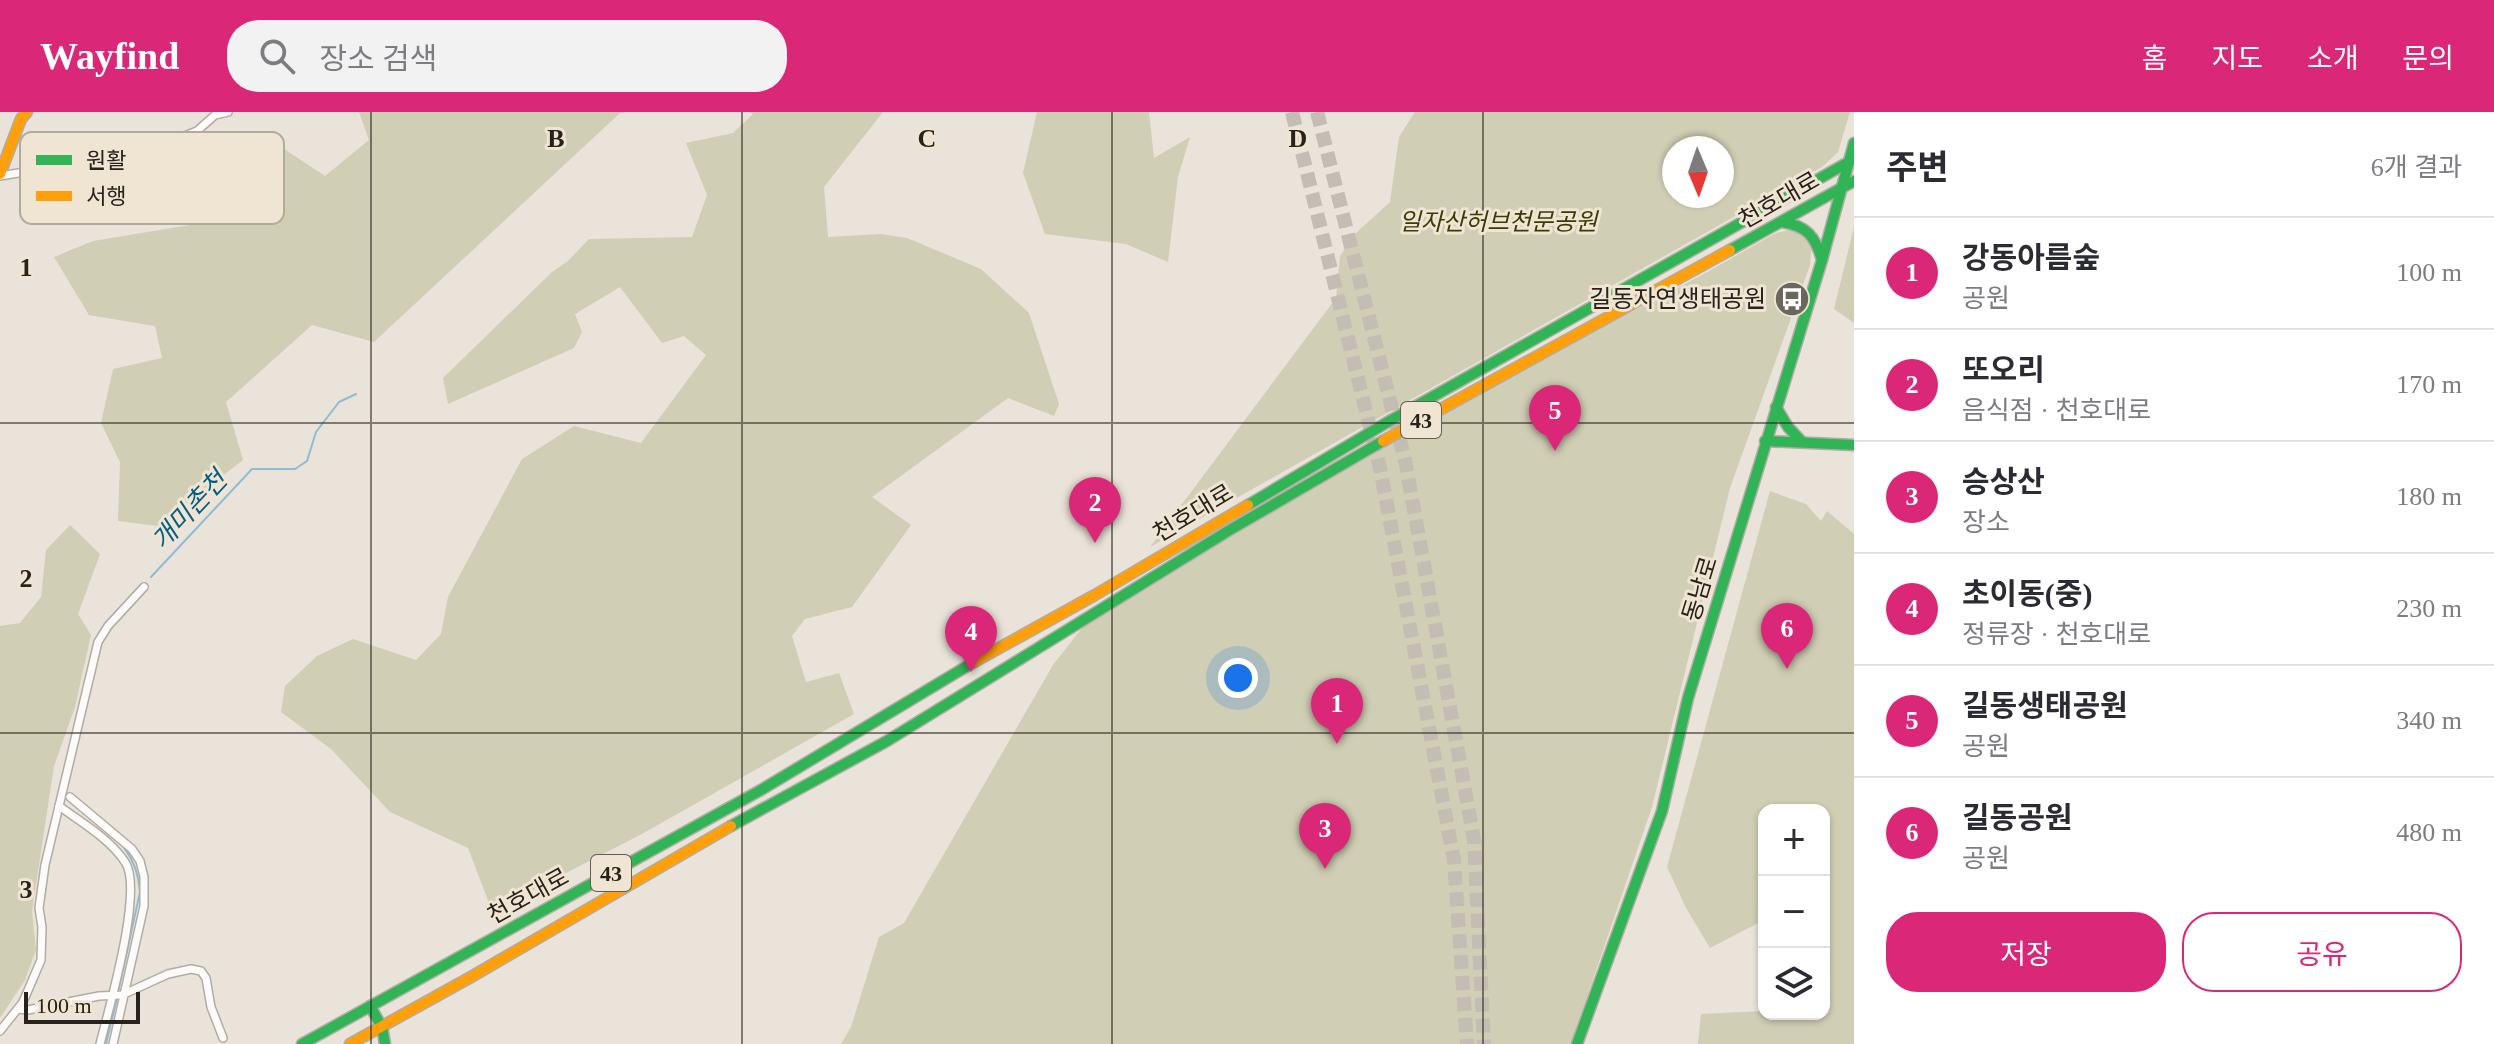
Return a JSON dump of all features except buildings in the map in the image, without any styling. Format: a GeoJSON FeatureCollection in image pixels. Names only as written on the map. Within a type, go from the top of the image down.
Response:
{"type":"FeatureCollection","features":[{"type":"Feature","properties":{"kind":"main road"},"geometry":{"type":"LineString","coordinates":[[0,175],[22,114]]}},
{"type":"Feature","properties":{"kind":"main road","name":"동남로"},"geometry":{"type":"LineString","coordinates":[[1577,1044],[1662,811],[1688,698],[1852,160],[1854,143]]}},
{"type":"Feature","properties":{"kind":"main road","name":"천호대로"},"geometry":{"type":"LineString","coordinates":[[302,1044],[761,790],[940,682],[1086,600],[1386,423],[1852,160]]}},
{"type":"Feature","properties":{"kind":"main road","name":"천호대로"},"geometry":{"type":"LineString","coordinates":[[350,1044],[706,839],[887,741],[1338,466],[1854,181]]}},
{"type":"Feature","properties":{"kind":"main road"},"geometry":{"type":"LineString","coordinates":[[1782,222],[1808,229],[1816,239],[1822,260]]}},
{"type":"Feature","properties":{"kind":"main road"},"geometry":{"type":"LineString","coordinates":[[1776,407],[1802,442]]}},
{"type":"Feature","properties":{"kind":"main road"},"geometry":{"type":"LineString","coordinates":[[1765,441],[1854,445]]}},
{"type":"Feature","properties":{"kind":"main road"},"geometry":{"type":"LineString","coordinates":[[370,1006],[382,1027],[385,1044]]}},
{"type":"Feature","properties":{"kind":"street"},"geometry":{"type":"LineString","coordinates":[[195,132],[215,115],[228,112]]}},
{"type":"Feature","properties":{"kind":"street"},"geometry":{"type":"LineString","coordinates":[[0,175],[20,172]]}},
{"type":"Feature","properties":{"kind":"street"},"geometry":{"type":"LineString","coordinates":[[0,1031],[35,980],[41,960],[39,908],[45,865],[98,642],[108,626],[144,587]]}},
{"type":"Feature","properties":{"kind":"street"},"geometry":{"type":"LineString","coordinates":[[70,797],[132,849],[142,869],[146,891],[113,1044]]}},
{"type":"Feature","properties":{"kind":"street"},"geometry":{"type":"LineString","coordinates":[[59,806],[116,851],[127,864],[131,877],[131,906],[100,1044]]}},
{"type":"Feature","properties":{"kind":"street"},"geometry":{"type":"LineString","coordinates":[[18,1009],[122,995],[168,974],[191,969],[201,971],[206,978],[211,1007],[223,1038]]}},
{"type":"Feature","properties":{"kind":"green space"},"geometry":{"type":"Polygon","coordinates":[[[359,112],[626,112],[620,113],[374,342],[312,325],[226,402],[243,460],[158,526],[118,521],[120,462],[101,423],[113,369],[162,358],[155,326],[89,315],[54,257],[93,241],[196,224],[284,224],[284,149],[325,176],[369,140],[359,112]]]}},
{"type":"Feature","properties":{"kind":"green space"},"geometry":{"type":"Polygon","coordinates":[[[750,112],[883,112],[824,187],[828,237],[881,234],[907,238],[981,269],[1029,313],[1059,404],[1054,416],[1008,398],[872,497],[911,525],[852,607],[805,619],[792,636],[806,682],[839,673],[854,714],[640,835],[492,911],[468,848],[390,812],[331,749],[281,712],[285,686],[317,656],[353,639],[416,660],[441,634],[448,597],[522,459],[574,426],[641,443],[706,355],[684,336],[662,343],[620,287],[575,314],[582,332],[574,348],[448,404],[443,378],[589,239],[692,237],[707,195],[686,143],[733,133],[753,114],[750,112]]]}},
{"type":"Feature","properties":{"kind":"green space"},"geometry":{"type":"Polygon","coordinates":[[[1037,112],[1149,112],[1154,158],[1190,137],[1178,177],[1168,262],[1126,244],[1045,234],[1023,173],[1037,112]]]}},
{"type":"Feature","properties":{"kind":"green space","name":"일자산허브천문공원"},"geometry":{"type":"Polygon","coordinates":[[[1415,112],[1850,112],[1838,152],[1822,167],[1150,547],[1336,298],[1340,256],[1356,233],[1390,202],[1399,137],[1415,112]]]}},
{"type":"Feature","properties":{"kind":"green space"},"geometry":{"type":"Polygon","coordinates":[[[1854,227],[1854,323],[1834,309],[1854,227]]]}},
{"type":"Feature","properties":{"kind":"green space"},"geometry":{"type":"Polygon","coordinates":[[[1795,228],[1812,241],[1810,265],[1730,488],[1652,807],[1571,1044],[841,1044],[851,1027],[879,937],[904,923],[1053,665],[1100,605],[1391,437],[1702,275],[1774,234],[1795,228]]]}},
{"type":"Feature","properties":{"kind":"green space"},"geometry":{"type":"Polygon","coordinates":[[[1770,491],[1806,504],[1821,521],[1827,511],[1854,534],[1854,1044],[1698,1044],[1701,1014],[1758,1011],[1758,1020],[1830,1020],[1830,804],[1758,804],[1758,923],[1710,948],[1686,908],[1667,867],[1770,491]]]}},
{"type":"Feature","properties":{"kind":"green space"},"geometry":{"type":"Polygon","coordinates":[[[70,525],[100,554],[78,614],[91,635],[75,707],[54,766],[32,911],[36,950],[25,980],[0,1018],[0,626],[20,623],[41,597],[46,550],[70,525]]]}},
{"type":"Feature","properties":{"kind":"waterway","name":"개미촌천"},"geometry":{"type":"LineString","coordinates":[[151,577],[252,469],[295,469],[307,461],[316,432],[339,402],[356,394]]}},
{"type":"Feature","properties":{"kind":"waterway","name":"개미촌천"},"geometry":{"type":"LineString","coordinates":[[77,807],[119,842],[138,876],[140,892],[118,992]]}},
{"type":"Feature","properties":{"kind":"waterway","name":"개미촌천"},"geometry":{"type":"LineString","coordinates":[[106,1044],[117,998]]}},
{"type":"Feature","properties":{"kind":"tunnel"},"geometry":{"type":"LineString","coordinates":[[1292,112],[1380,468],[1454,860],[1467,1044]]}},
{"type":"Feature","properties":{"kind":"tunnel"},"geometry":{"type":"LineString","coordinates":[[1317,112],[1405,460],[1474,840],[1484,1044]]}},
{"type":"Feature","properties":{"kind":"traffic: fast"},"geometry":{"type":"LineString","coordinates":[[1577,1044],[1662,811],[1688,698],[1822,260],[1854,143]]}},
{"type":"Feature","properties":{"kind":"traffic: fast"},"geometry":{"type":"LineString","coordinates":[[1248,505],[1386,423],[1854,159]]}},
{"type":"Feature","properties":{"kind":"traffic: fast"},"geometry":{"type":"LineString","coordinates":[[1730,250],[1854,181]]}},
{"type":"Feature","properties":{"kind":"traffic: fast"},"geometry":{"type":"LineString","coordinates":[[1782,222],[1804,229],[1816,244],[1822,260]]}},
{"type":"Feature","properties":{"kind":"traffic: fast"},"geometry":{"type":"LineString","coordinates":[[1776,407],[1802,442]]}},
{"type":"Feature","properties":{"kind":"traffic: fast"},"geometry":{"type":"LineString","coordinates":[[731,826],[887,741],[1228,531],[1383,441]]}},
{"type":"Feature","properties":{"kind":"traffic: fast"},"geometry":{"type":"LineString","coordinates":[[1765,441],[1854,445]]}},
{"type":"Feature","properties":{"kind":"traffic: fast"},"geometry":{"type":"LineString","coordinates":[[302,1044],[761,790],[974,662]]}},
{"type":"Feature","properties":{"kind":"traffic: fast"},"geometry":{"type":"LineString","coordinates":[[370,1006],[382,1027],[385,1044]]}},
{"type":"Feature","properties":{"kind":"traffic: slow"},"geometry":{"type":"LineString","coordinates":[[0,174],[21,119],[27,112]]}},
{"type":"Feature","properties":{"kind":"traffic: slow"},"geometry":{"type":"LineString","coordinates":[[1383,441],[1730,250]]}},
{"type":"Feature","properties":{"kind":"traffic: slow"},"geometry":{"type":"LineString","coordinates":[[974,662],[1248,505]]}},
{"type":"Feature","properties":{"kind":"traffic: slow"},"geometry":{"type":"LineString","coordinates":[[350,1044],[731,826]]}},
{"type":"Feature","properties":{"kind":"place","name":"길동자연생태공원"},"geometry":{"type":"Point","coordinates":[1792,299]}},
{"type":"Feature","properties":{"kind":"place","name":"길동생태공원"},"geometry":{"type":"Point","coordinates":[1555,451]}},
{"type":"Feature","properties":{"kind":"place","name":"또오리"},"geometry":{"type":"Point","coordinates":[1095,543]}},
{"type":"Feature","properties":{"kind":"place","name":"길동공원"},"geometry":{"type":"Point","coordinates":[1787,669]}},
{"type":"Feature","properties":{"kind":"place","name":"초이동(중)"},"geometry":{"type":"Point","coordinates":[971,672]}},
{"type":"Feature","properties":{"kind":"place","name":"강동아름숲"},"geometry":{"type":"Point","coordinates":[1337,744]}},
{"type":"Feature","properties":{"kind":"place","name":"승상산"},"geometry":{"type":"Point","coordinates":[1325,869]}}]}
